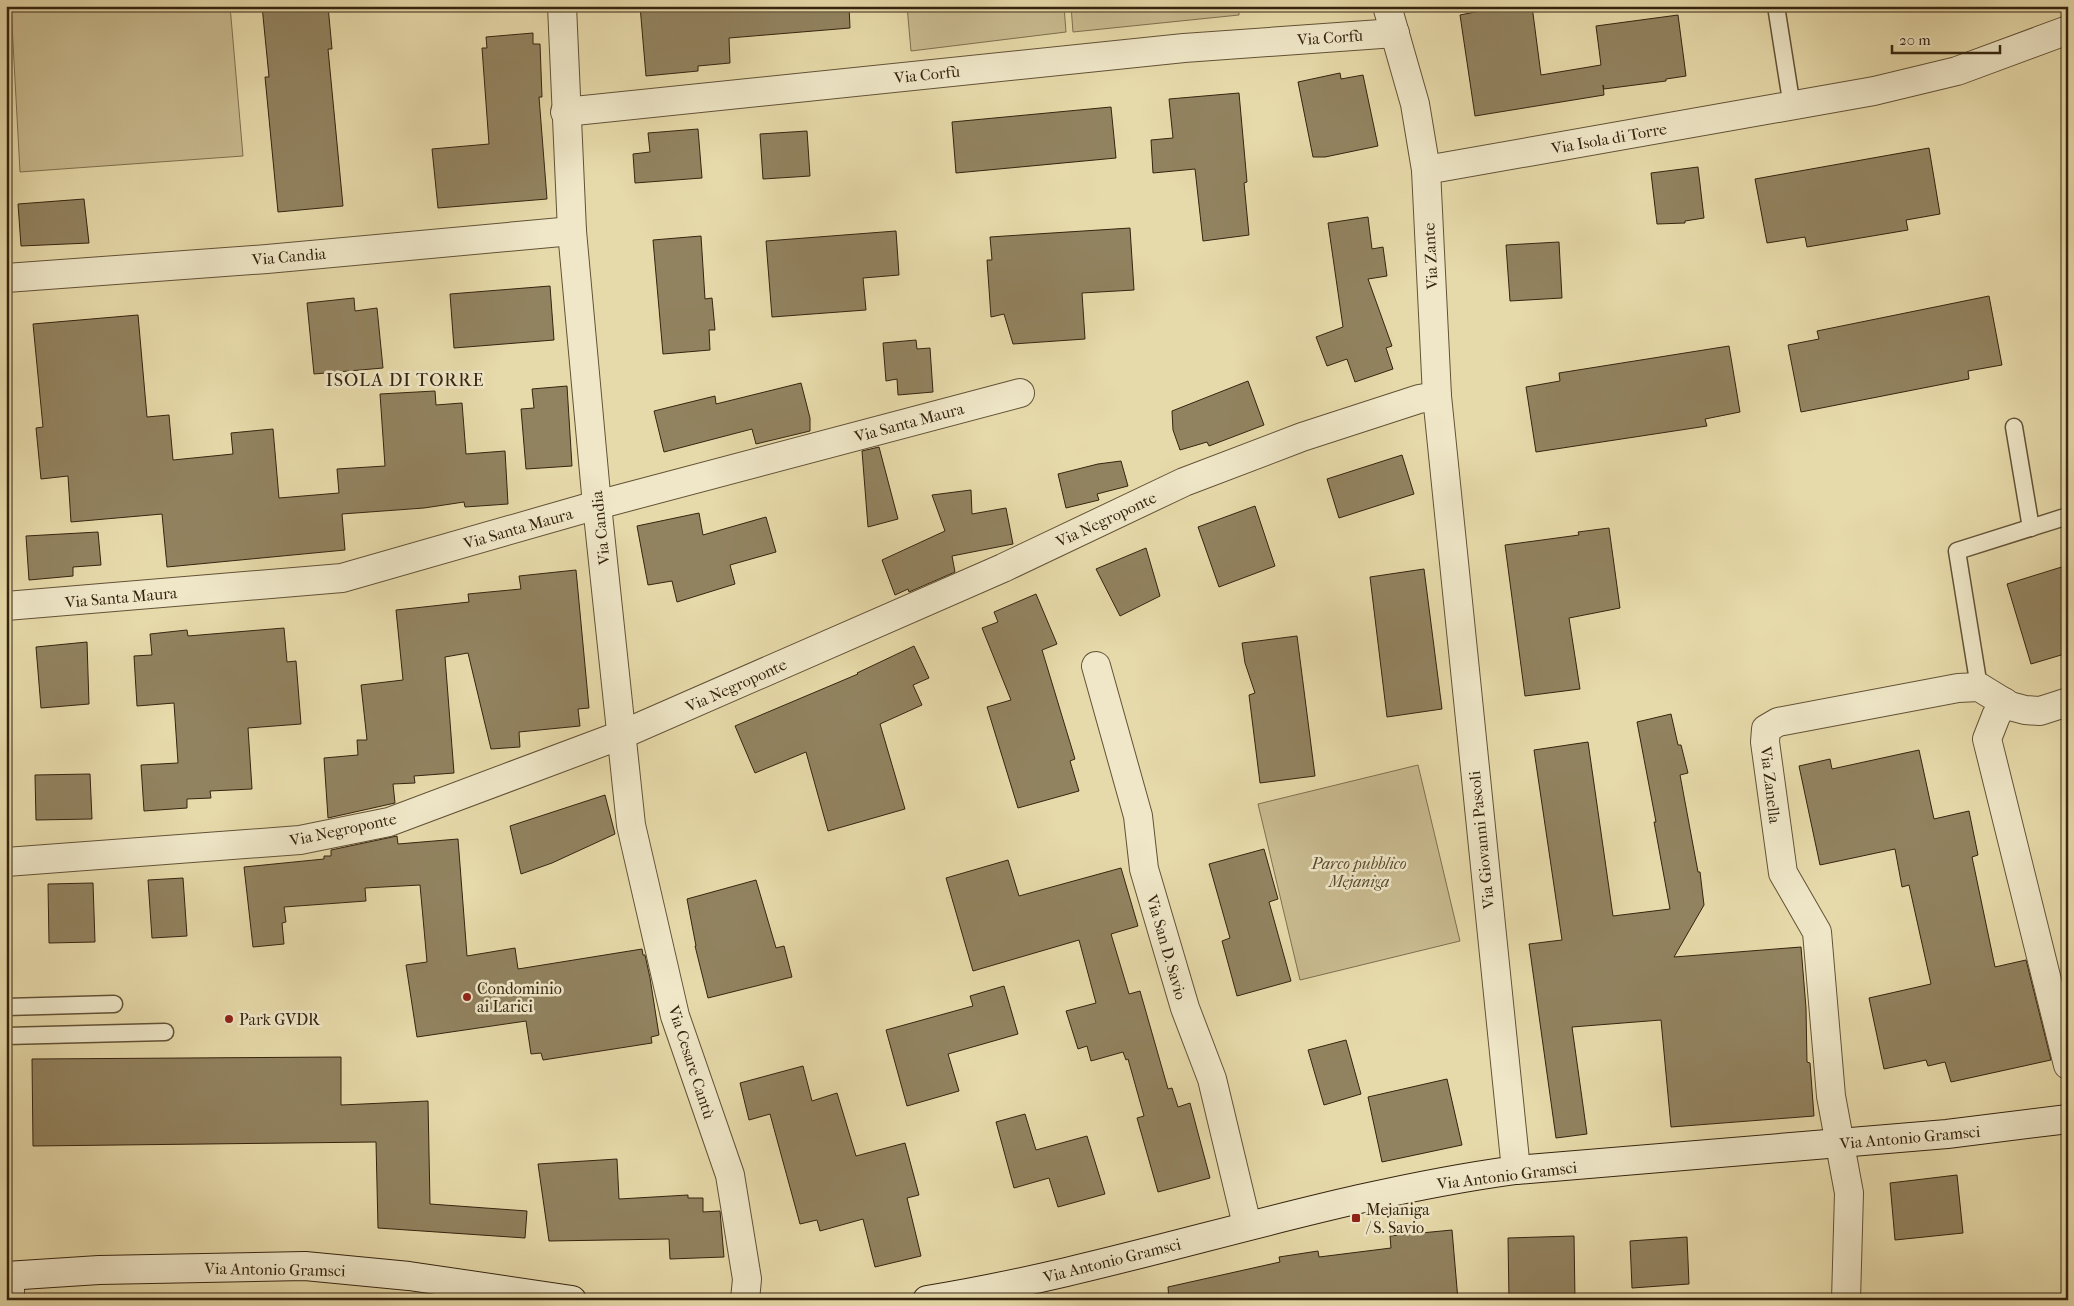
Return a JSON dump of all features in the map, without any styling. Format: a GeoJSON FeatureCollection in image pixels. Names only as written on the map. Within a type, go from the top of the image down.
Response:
{"type":"FeatureCollection","features":[{"type":"Feature","properties":{"kind":"street"},"geometry":{"type":"LineString","coordinates":[[562,6],[565,112]]}},
{"type":"Feature","properties":{"kind":"street","name":"Via Zante"},"geometry":{"type":"LineString","coordinates":[[1387,6],[1415,104],[1426,170],[1437,396],[1448,510]]}},
{"type":"Feature","properties":{"kind":"street","name":"Via Isola di Torre"},"geometry":{"type":"LineString","coordinates":[[1426,170],[1874,92],[1957,71],[2068,30]]}},
{"type":"Feature","properties":{"kind":"street","name":"Via Corfù"},"geometry":{"type":"LineString","coordinates":[[565,112],[1184,48],[1395,33]]}},
{"type":"Feature","properties":{"kind":"street","name":"Via Candia"},"geometry":{"type":"LineString","coordinates":[[565,112],[572,231],[597,505],[630,825]]}},
{"type":"Feature","properties":{"kind":"street","name":"Via Candia"},"geometry":{"type":"LineString","coordinates":[[6,278],[267,258],[572,231]]}},
{"type":"Feature","properties":{"kind":"street","name":"Via Santa Maura"},"geometry":{"type":"LineString","coordinates":[[6,606],[342,578],[597,505],[1020,392]]}},
{"type":"Feature","properties":{"kind":"street","name":"Via Negroponte"},"geometry":{"type":"LineString","coordinates":[[6,862],[300,840],[389,822],[621,735],[1003,568],[1184,482],[1302,437],[1419,399],[1437,396]]}},
{"type":"Feature","properties":{"kind":"street","name":"Via Giovanni Pascoli"},"geometry":{"type":"LineString","coordinates":[[1448,510],[1516,1170]]}},
{"type":"Feature","properties":{"kind":"street","name":"Via San D. Savio"},"geometry":{"type":"LineString","coordinates":[[1096,666],[1138,816],[1144,869],[1185,1008],[1212,1079],[1247,1225]]}},
{"type":"Feature","properties":{"kind":"street"},"geometry":{"type":"LineString","coordinates":[[1979,687],[2010,706],[2025,710],[2040,711],[2068,702]]}},
{"type":"Feature","properties":{"kind":"street","name":"Via Zanella"},"geometry":{"type":"LineString","coordinates":[[1841,1144],[1831,1096],[1817,932],[1783,873],[1765,742],[1766,729],[1778,722],[1958,688],[1979,687]]}},
{"type":"Feature","properties":{"kind":"street"},"geometry":{"type":"LineString","coordinates":[[2004,702],[1996,716],[1988,739],[2068,1065]]}},
{"type":"Feature","properties":{"kind":"street","name":"Via Cesare Cantù"},"geometry":{"type":"LineString","coordinates":[[630,825],[675,1016],[730,1175],[747,1278],[745,1300]]}},
{"type":"Feature","properties":{"kind":"street","name":"Via Antonio Gramsci"},"geometry":{"type":"LineString","coordinates":[[927,1300],[981,1291],[1047,1276],[1247,1225],[1462,1178],[1516,1170],[1947,1134],[2068,1119]]}},
{"type":"Feature","properties":{"kind":"street"},"geometry":{"type":"LineString","coordinates":[[1841,1144],[1849,1193],[1846,1300]]}},
{"type":"Feature","properties":{"kind":"street","name":"Via Antonio Gramsci"},"geometry":{"type":"LineString","coordinates":[[9,1284],[99,1270],[305,1266],[410,1276],[512,1296],[572,1300]]}},
{"type":"Feature","properties":{"kind":"lane"},"geometry":{"type":"LineString","coordinates":[[1776,6],[1792,107]]}},
{"type":"Feature","properties":{"kind":"lane"},"geometry":{"type":"LineString","coordinates":[[2014,428],[2031,528]]}},
{"type":"Feature","properties":{"kind":"lane"},"geometry":{"type":"LineString","coordinates":[[1979,687],[1956,551],[2068,516]]}},
{"type":"Feature","properties":{"kind":"lane"},"geometry":{"type":"LineString","coordinates":[[6,1007],[114,1004]]}},
{"type":"Feature","properties":{"kind":"lane"},"geometry":{"type":"LineString","coordinates":[[6,1036],[165,1032]]}},
{"type":"Feature","properties":{"kind":"green space"},"geometry":{"type":"Polygon","coordinates":[[[11,6],[230,6],[243,156],[20,172],[11,6]]]}},
{"type":"Feature","properties":{"kind":"green space"},"geometry":{"type":"Polygon","coordinates":[[[907,6],[1064,6],[1066,32],[911,51],[907,6]]]}},
{"type":"Feature","properties":{"kind":"green space"},"geometry":{"type":"Polygon","coordinates":[[[1071,6],[1239,6],[1239,15],[1073,32],[1071,6]]]}},
{"type":"Feature","properties":{"kind":"green space","name":"Parco pubblico Mejaniga"},"geometry":{"type":"Polygon","coordinates":[[[1418,765],[1460,941],[1300,980],[1258,804],[1418,765]]]}},
{"type":"Feature","properties":{"kind":"building"},"geometry":{"type":"Polygon","coordinates":[[[262,6],[328,6],[332,49],[328,49],[343,206],[278,212],[265,77],[269,77],[262,6]]]}},
{"type":"Feature","properties":{"kind":"building"},"geometry":{"type":"Polygon","coordinates":[[[640,6],[849,6],[850,28],[729,38],[730,63],[698,66],[698,71],[646,76],[640,6]]]}},
{"type":"Feature","properties":{"kind":"building"},"geometry":{"type":"Polygon","coordinates":[[[1505,6],[1532,6],[1541,75],[1601,65],[1596,26],[1678,15],[1686,76],[1666,79],[1666,81],[1604,89],[1603,85],[1604,95],[1475,116],[1460,15],[1505,6]]]}},
{"type":"Feature","properties":{"kind":"building"},"geometry":{"type":"Polygon","coordinates":[[[533,33],[533,44],[540,44],[542,97],[539,97],[547,199],[438,208],[432,149],[489,144],[482,48],[487,48],[486,37],[533,33]]]}},
{"type":"Feature","properties":{"kind":"building"},"geometry":{"type":"Polygon","coordinates":[[[1340,73],[1341,79],[1363,75],[1378,146],[1325,157],[1313,157],[1298,82],[1340,73]]]}},
{"type":"Feature","properties":{"kind":"building"},"geometry":{"type":"Polygon","coordinates":[[[1239,93],[1247,182],[1244,183],[1249,235],[1203,241],[1195,169],[1153,173],[1151,140],[1173,138],[1169,99],[1239,93]]]}},
{"type":"Feature","properties":{"kind":"building"},"geometry":{"type":"Polygon","coordinates":[[[1111,107],[1116,158],[956,173],[952,122],[1111,107]]]}},
{"type":"Feature","properties":{"kind":"building"},"geometry":{"type":"Polygon","coordinates":[[[698,129],[702,178],[635,183],[633,154],[650,152],[648,133],[698,129]]]}},
{"type":"Feature","properties":{"kind":"building"},"geometry":{"type":"Polygon","coordinates":[[[807,131],[810,176],[763,179],[760,134],[807,131]]]}},
{"type":"Feature","properties":{"kind":"building"},"geometry":{"type":"Polygon","coordinates":[[[1929,148],[1940,214],[1906,220],[1908,230],[1807,247],[1805,237],[1767,243],[1755,179],[1929,148]]]}},
{"type":"Feature","properties":{"kind":"building"},"geometry":{"type":"Polygon","coordinates":[[[1698,167],[1704,218],[1685,221],[1685,223],[1657,224],[1651,173],[1698,167]]]}},
{"type":"Feature","properties":{"kind":"building"},"geometry":{"type":"Polygon","coordinates":[[[84,199],[89,243],[21,246],[18,204],[84,199]]]}},
{"type":"Feature","properties":{"kind":"building"},"geometry":{"type":"Polygon","coordinates":[[[1368,217],[1372,249],[1383,247],[1387,276],[1368,279],[1392,346],[1386,348],[1393,369],[1355,382],[1347,359],[1327,366],[1316,337],[1343,327],[1328,223],[1368,217]]]}},
{"type":"Feature","properties":{"kind":"building"},"geometry":{"type":"Polygon","coordinates":[[[1130,228],[1134,290],[1082,293],[1085,339],[1013,344],[1004,314],[991,317],[987,260],[992,260],[990,237],[1130,228]]]}},
{"type":"Feature","properties":{"kind":"building"},"geometry":{"type":"Polygon","coordinates":[[[896,231],[899,275],[863,278],[866,310],[772,317],[766,241],[896,231]]]}},
{"type":"Feature","properties":{"kind":"building"},"geometry":{"type":"Polygon","coordinates":[[[701,236],[705,299],[712,298],[715,330],[709,330],[710,350],[663,354],[653,240],[701,236]]]}},
{"type":"Feature","properties":{"kind":"building"},"geometry":{"type":"Polygon","coordinates":[[[1559,242],[1562,298],[1510,301],[1506,245],[1559,242]]]}},
{"type":"Feature","properties":{"kind":"building"},"geometry":{"type":"Polygon","coordinates":[[[550,286],[554,340],[454,348],[450,294],[550,286]]]}},
{"type":"Feature","properties":{"kind":"building"},"geometry":{"type":"Polygon","coordinates":[[[1989,296],[2002,365],[1968,371],[1969,379],[1801,412],[1788,345],[1819,339],[1817,331],[1989,296]]]}},
{"type":"Feature","properties":{"kind":"building"},"geometry":{"type":"Polygon","coordinates":[[[354,298],[355,311],[377,308],[383,368],[314,374],[307,303],[354,298]]]}},
{"type":"Feature","properties":{"kind":"building"},"geometry":{"type":"Polygon","coordinates":[[[138,315],[147,417],[169,415],[173,460],[233,454],[231,433],[273,429],[279,498],[339,493],[337,469],[385,466],[380,394],[435,391],[436,405],[462,403],[466,454],[505,451],[508,504],[465,507],[464,502],[424,508],[342,514],[345,550],[167,567],[162,514],[71,522],[68,476],[41,479],[36,428],[43,427],[33,324],[138,315]]]}},
{"type":"Feature","properties":{"kind":"building"},"geometry":{"type":"Polygon","coordinates":[[[916,340],[917,349],[930,348],[933,392],[898,395],[897,379],[886,381],[883,343],[916,340]]]}},
{"type":"Feature","properties":{"kind":"building"},"geometry":{"type":"Polygon","coordinates":[[[1729,346],[1740,412],[1705,419],[1707,426],[1536,452],[1526,387],[1560,381],[1559,373],[1729,346]]]}},
{"type":"Feature","properties":{"kind":"building"},"geometry":{"type":"Polygon","coordinates":[[[1248,381],[1264,425],[1209,446],[1207,442],[1180,450],[1173,430],[1172,411],[1248,381]]]}},
{"type":"Feature","properties":{"kind":"building"},"geometry":{"type":"Polygon","coordinates":[[[801,383],[810,418],[810,431],[756,444],[752,429],[664,452],[654,411],[715,396],[716,404],[801,383]]]}},
{"type":"Feature","properties":{"kind":"building"},"geometry":{"type":"Polygon","coordinates":[[[567,386],[572,466],[526,469],[521,409],[534,408],[532,389],[567,386]]]}},
{"type":"Feature","properties":{"kind":"building"},"geometry":{"type":"Polygon","coordinates":[[[879,447],[898,519],[868,527],[862,451],[879,447]]]}},
{"type":"Feature","properties":{"kind":"building"},"geometry":{"type":"Polygon","coordinates":[[[1402,455],[1414,494],[1339,518],[1327,479],[1402,455]]]}},
{"type":"Feature","properties":{"kind":"building"},"geometry":{"type":"Polygon","coordinates":[[[1121,461],[1128,486],[1097,494],[1099,500],[1066,508],[1058,474],[1098,464],[1121,461]]]}},
{"type":"Feature","properties":{"kind":"building"},"geometry":{"type":"Polygon","coordinates":[[[971,490],[972,514],[1006,508],[1013,544],[952,556],[955,572],[909,592],[908,589],[895,595],[882,560],[945,531],[932,495],[971,490]]]}},
{"type":"Feature","properties":{"kind":"building"},"geometry":{"type":"Polygon","coordinates":[[[1255,506],[1275,566],[1219,587],[1198,527],[1255,506]]]}},
{"type":"Feature","properties":{"kind":"building"},"geometry":{"type":"Polygon","coordinates":[[[699,513],[703,535],[766,517],[776,552],[730,565],[735,584],[677,602],[672,581],[648,585],[637,526],[699,513]]]}},
{"type":"Feature","properties":{"kind":"building"},"geometry":{"type":"Polygon","coordinates":[[[1609,528],[1620,608],[1569,618],[1580,689],[1525,696],[1505,545],[1579,535],[1578,532],[1609,528]]]}},
{"type":"Feature","properties":{"kind":"building"},"geometry":{"type":"Polygon","coordinates":[[[98,532],[101,565],[73,567],[73,576],[29,580],[26,536],[98,532]]]}},
{"type":"Feature","properties":{"kind":"building"},"geometry":{"type":"Polygon","coordinates":[[[1146,548],[1160,596],[1120,616],[1096,569],[1146,548]]]}},
{"type":"Feature","properties":{"kind":"building"},"geometry":{"type":"Polygon","coordinates":[[[2068,565],[2068,653],[2031,664],[2007,584],[2068,565]]]}},
{"type":"Feature","properties":{"kind":"building"},"geometry":{"type":"Polygon","coordinates":[[[1424,569],[1442,709],[1387,717],[1370,577],[1424,569]]]}},
{"type":"Feature","properties":{"kind":"building"},"geometry":{"type":"Polygon","coordinates":[[[576,570],[589,708],[578,709],[580,726],[519,732],[520,747],[491,749],[468,653],[445,657],[454,773],[414,776],[415,783],[393,784],[395,803],[328,818],[324,758],[358,755],[357,740],[367,740],[361,685],[403,680],[396,610],[469,602],[468,594],[521,589],[519,576],[576,570]]]}},
{"type":"Feature","properties":{"kind":"building"},"geometry":{"type":"Polygon","coordinates":[[[1036,594],[1057,644],[1042,650],[1075,759],[1070,761],[1079,791],[1018,808],[987,707],[1011,700],[982,628],[998,622],[994,612],[1036,594]]]}},
{"type":"Feature","properties":{"kind":"building"},"geometry":{"type":"Polygon","coordinates":[[[284,628],[287,662],[296,661],[301,724],[248,728],[252,789],[210,791],[211,798],[187,799],[187,808],[144,811],[141,765],[178,763],[174,703],[137,706],[134,656],[152,655],[150,634],[187,630],[188,636],[284,628]]]}},
{"type":"Feature","properties":{"kind":"building"},"geometry":{"type":"Polygon","coordinates":[[[1297,636],[1315,776],[1260,783],[1249,695],[1255,693],[1245,663],[1242,643],[1297,636]]]}},
{"type":"Feature","properties":{"kind":"building"},"geometry":{"type":"Polygon","coordinates":[[[87,642],[89,704],[41,708],[36,647],[87,642]]]}},
{"type":"Feature","properties":{"kind":"building"},"geometry":{"type":"Polygon","coordinates":[[[914,646],[929,678],[913,685],[922,705],[880,724],[905,809],[828,831],[806,752],[755,773],[735,726],[858,674],[914,646]]]}},
{"type":"Feature","properties":{"kind":"building"},"geometry":{"type":"Polygon","coordinates":[[[1671,714],[1678,745],[1681,745],[1688,773],[1680,775],[1698,872],[1700,872],[1704,905],[1674,957],[1801,947],[1806,1008],[1807,1062],[1810,1063],[1814,1116],[1671,1127],[1661,1020],[1572,1027],[1587,1134],[1556,1138],[1529,944],[1562,940],[1534,750],[1588,742],[1613,916],[1670,909],[1637,722],[1671,714]]]}},
{"type":"Feature","properties":{"kind":"building"},"geometry":{"type":"Polygon","coordinates":[[[1919,750],[1934,819],[1969,811],[1978,855],[1972,857],[1995,967],[2026,960],[2051,1060],[1951,1082],[1945,1062],[1928,1066],[1926,1060],[1884,1069],[1869,998],[1931,984],[1909,885],[1902,887],[1895,849],[1820,865],[1799,766],[1830,759],[1832,769],[1919,750]]]}},
{"type":"Feature","properties":{"kind":"building"},"geometry":{"type":"Polygon","coordinates":[[[90,774],[92,819],[36,820],[35,775],[90,774]]]}},
{"type":"Feature","properties":{"kind":"building"},"geometry":{"type":"Polygon","coordinates":[[[605,795],[615,834],[552,863],[521,874],[510,826],[605,795]]]}},
{"type":"Feature","properties":{"kind":"building"},"geometry":{"type":"Polygon","coordinates":[[[397,836],[398,844],[458,839],[467,956],[515,948],[518,969],[642,949],[650,978],[659,1035],[651,1037],[652,1043],[543,1060],[541,1053],[531,1054],[526,1021],[417,1037],[406,965],[427,962],[420,885],[365,888],[366,901],[284,907],[286,922],[282,923],[284,944],[253,947],[244,867],[324,859],[324,856],[331,856],[331,850],[397,836]]]}},
{"type":"Feature","properties":{"kind":"building"},"geometry":{"type":"Polygon","coordinates":[[[1264,849],[1278,899],[1269,902],[1291,981],[1237,996],[1222,941],[1230,938],[1209,864],[1264,849]]]}},
{"type":"Feature","properties":{"kind":"building"},"geometry":{"type":"Polygon","coordinates":[[[1008,860],[1019,896],[1121,868],[1138,926],[1111,934],[1129,994],[1140,991],[1168,1089],[1172,1088],[1178,1107],[1190,1103],[1210,1178],[1158,1192],[1137,1118],[1144,1116],[1128,1059],[1126,1060],[1123,1052],[1091,1061],[1087,1046],[1078,1049],[1066,1011],[1096,1003],[1079,940],[973,971],[946,878],[1008,860]]]}},
{"type":"Feature","properties":{"kind":"building"},"geometry":{"type":"Polygon","coordinates":[[[183,878],[187,936],[152,938],[148,880],[183,878]]]}},
{"type":"Feature","properties":{"kind":"building"},"geometry":{"type":"Polygon","coordinates":[[[756,880],[776,948],[784,946],[792,977],[708,998],[695,946],[687,899],[756,880]]]}},
{"type":"Feature","properties":{"kind":"building"},"geometry":{"type":"Polygon","coordinates":[[[93,883],[95,942],[49,943],[48,884],[93,883]]]}},
{"type":"Feature","properties":{"kind":"building"},"geometry":{"type":"Polygon","coordinates":[[[1004,986],[1018,1034],[948,1054],[959,1091],[907,1106],[886,1030],[973,1006],[970,996],[1004,986]]]}},
{"type":"Feature","properties":{"kind":"building"},"geometry":{"type":"Polygon","coordinates":[[[1346,1040],[1361,1094],[1324,1105],[1308,1050],[1346,1040]]]}},
{"type":"Feature","properties":{"kind":"building"},"geometry":{"type":"Polygon","coordinates":[[[341,1057],[341,1105],[428,1101],[430,1204],[527,1211],[525,1238],[378,1228],[376,1142],[33,1146],[32,1059],[341,1057]]]}},
{"type":"Feature","properties":{"kind":"building"},"geometry":{"type":"Polygon","coordinates":[[[803,1066],[812,1101],[837,1093],[856,1156],[905,1143],[919,1195],[907,1198],[921,1256],[875,1267],[863,1219],[820,1231],[817,1220],[800,1224],[770,1114],[749,1120],[740,1083],[803,1066]]]}},
{"type":"Feature","properties":{"kind":"building"},"geometry":{"type":"Polygon","coordinates":[[[1447,1079],[1462,1145],[1382,1162],[1368,1097],[1447,1079]]]}},
{"type":"Feature","properties":{"kind":"building"},"geometry":{"type":"Polygon","coordinates":[[[1025,1114],[1036,1150],[1087,1136],[1105,1194],[1058,1207],[1049,1178],[1014,1188],[996,1122],[1025,1114]]]}},
{"type":"Feature","properties":{"kind":"building"},"geometry":{"type":"Polygon","coordinates":[[[617,1159],[619,1199],[688,1195],[688,1198],[703,1198],[703,1212],[720,1211],[724,1257],[670,1259],[669,1239],[549,1241],[538,1164],[617,1159]]]}},
{"type":"Feature","properties":{"kind":"building"},"geometry":{"type":"Polygon","coordinates":[[[1957,1175],[1963,1233],[1895,1240],[1890,1183],[1957,1175]]]}},
{"type":"Feature","properties":{"kind":"building"},"geometry":{"type":"Polygon","coordinates":[[[1452,1230],[1458,1300],[1169,1300],[1168,1287],[1280,1262],[1279,1257],[1318,1251],[1319,1257],[1391,1248],[1390,1236],[1452,1230]]]}},
{"type":"Feature","properties":{"kind":"building"},"geometry":{"type":"Polygon","coordinates":[[[1574,1236],[1575,1300],[1509,1300],[1508,1238],[1574,1236]]]}},
{"type":"Feature","properties":{"kind":"building"},"geometry":{"type":"Polygon","coordinates":[[[1687,1237],[1689,1284],[1632,1288],[1630,1241],[1687,1237]]]}},
{"type":"Feature","properties":{"kind":"place","name":"Condominio ai Larici"},"geometry":{"type":"Point","coordinates":[467,997]}},
{"type":"Feature","properties":{"kind":"place","name":"Park GVDR"},"geometry":{"type":"Point","coordinates":[229,1019]}},
{"type":"Feature","properties":{"kind":"place","name":"Mejaniga / S. Savio"},"geometry":{"type":"Point","coordinates":[1356,1218]}},
{"type":"Feature","properties":{"kind":"district","name":"ISOLA DI TORRE"},"geometry":{"type":"Point","coordinates":[405,380]}}]}
